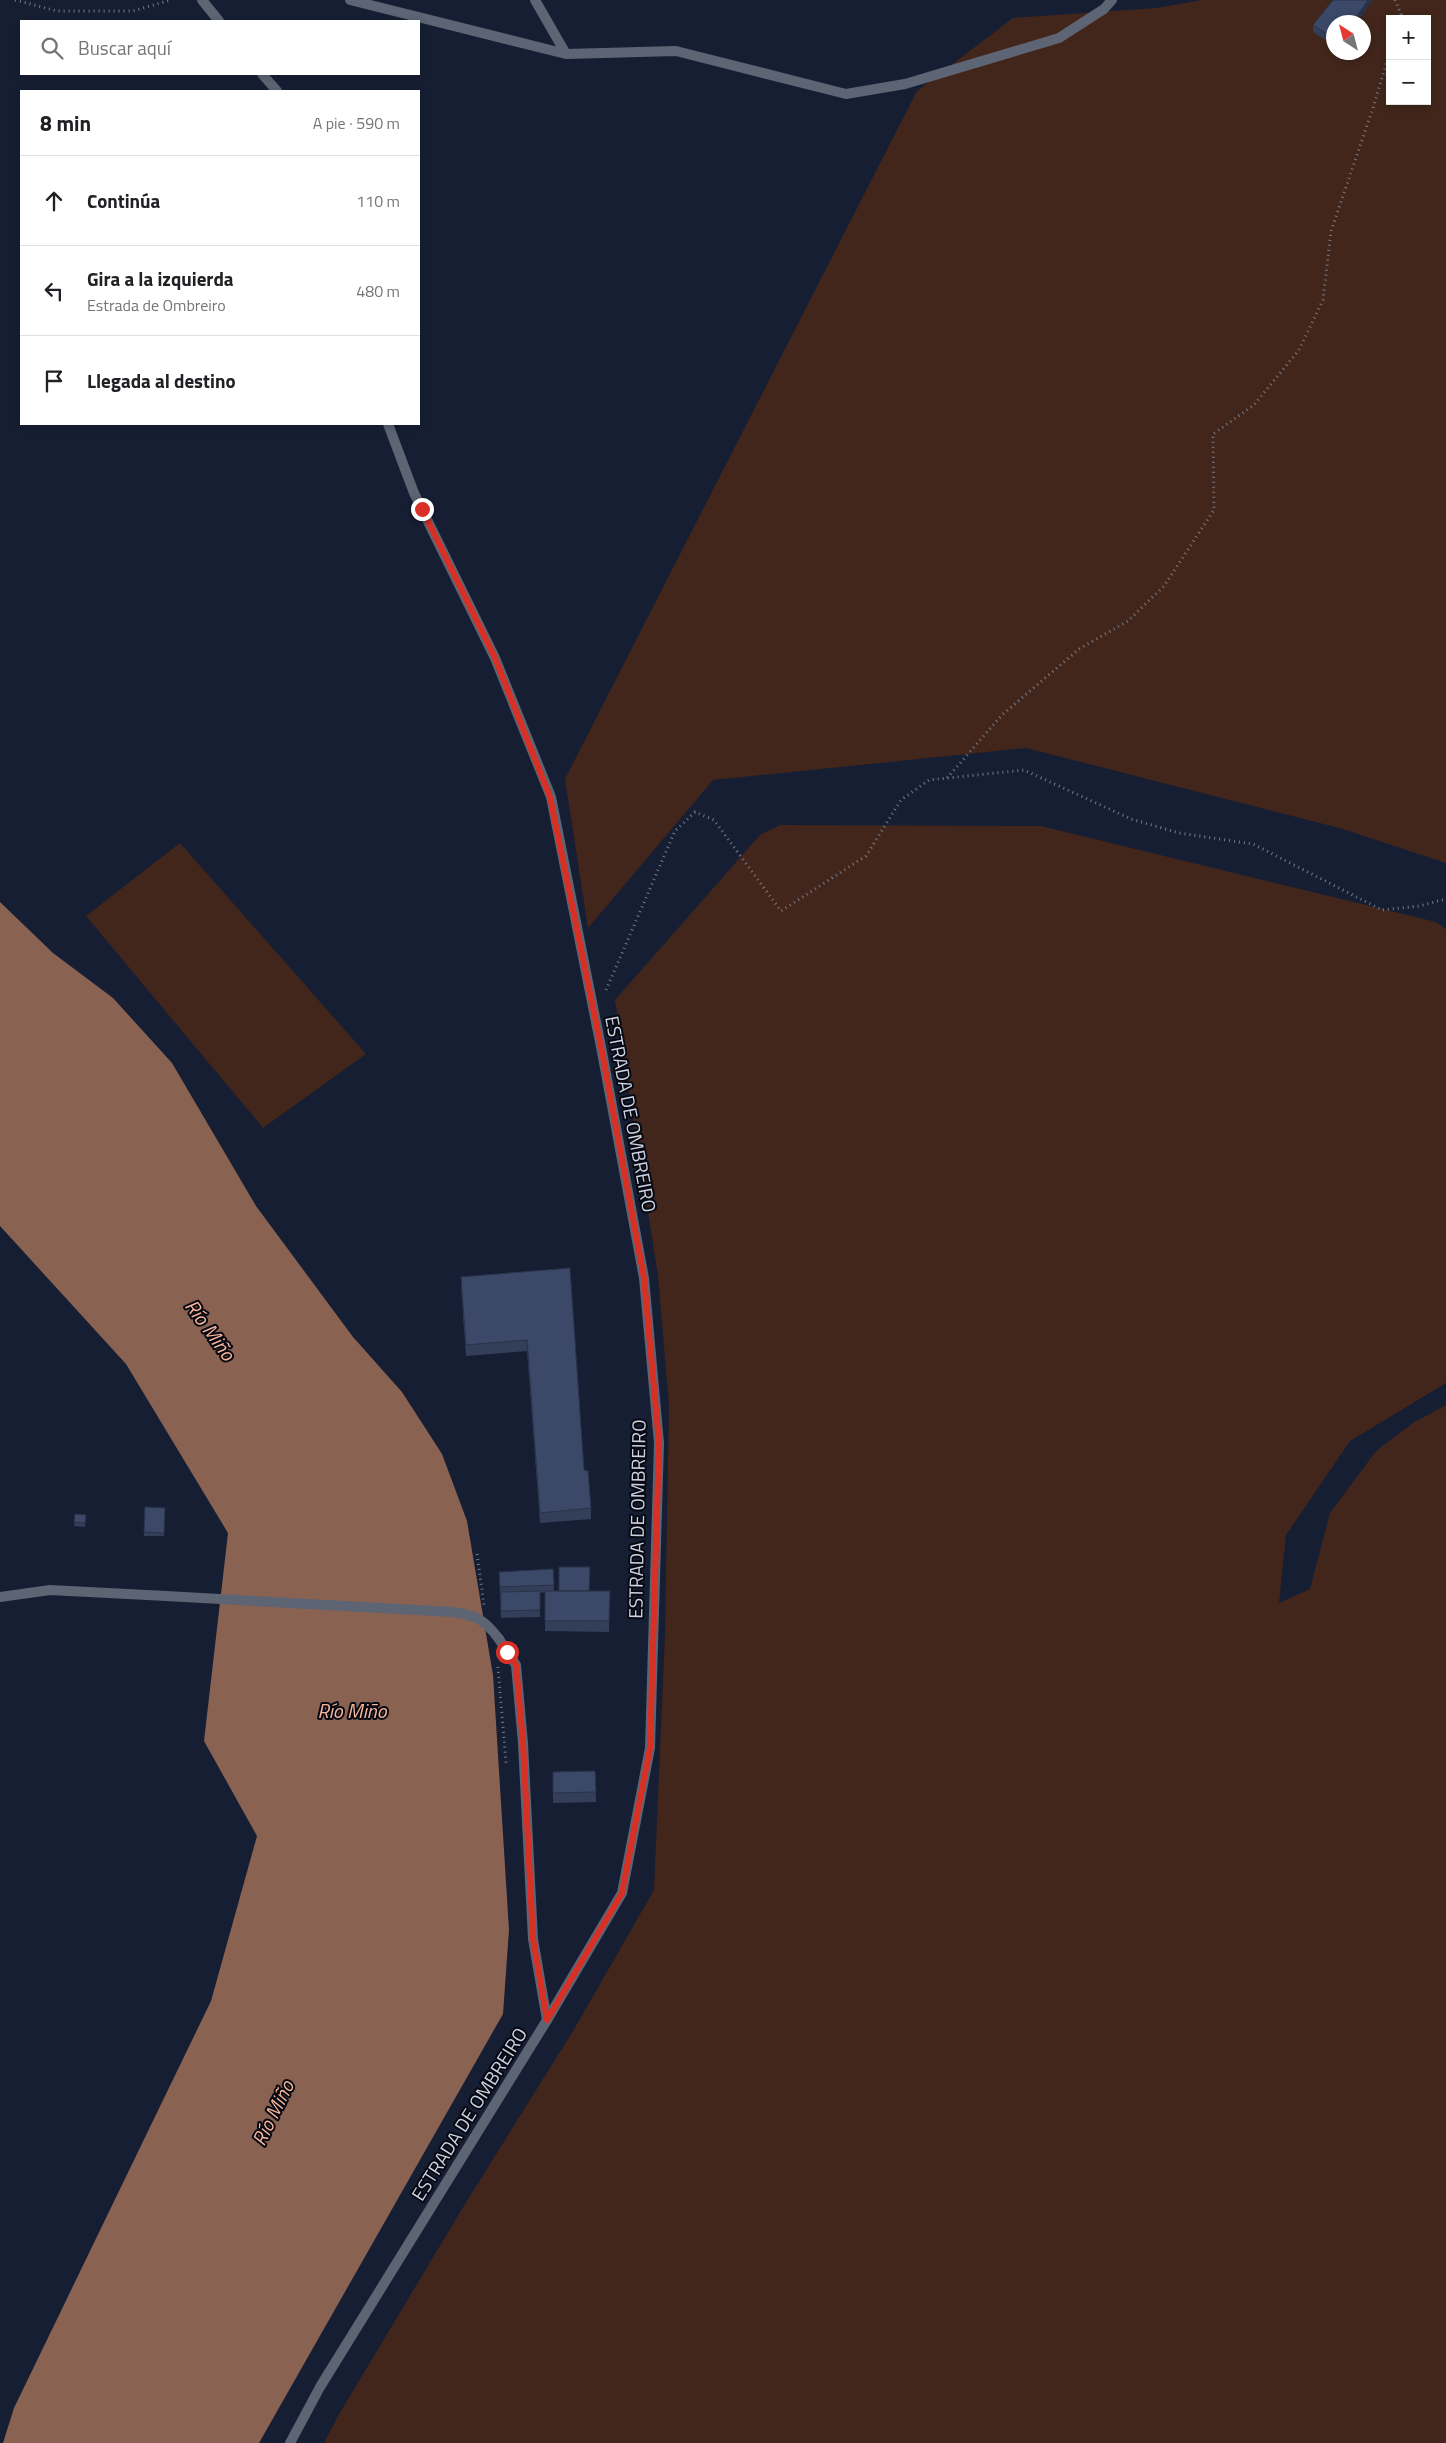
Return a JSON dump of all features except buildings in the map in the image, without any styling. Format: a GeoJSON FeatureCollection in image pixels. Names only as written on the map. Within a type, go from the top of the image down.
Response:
{"type":"FeatureCollection","features":[{"type":"Feature","properties":{"kind":"street"},"geometry":{"type":"LineString","coordinates":[[202,0],[218,20]]}},
{"type":"Feature","properties":{"kind":"street"},"geometry":{"type":"LineString","coordinates":[[350,0],[566,54],[676,52],[846,94],[905,84],[1059,38],[1104,9],[1112,0]]}},
{"type":"Feature","properties":{"kind":"street"},"geometry":{"type":"LineString","coordinates":[[535,0],[566,54]]}},
{"type":"Feature","properties":{"kind":"street"},"geometry":{"type":"LineString","coordinates":[[263,75],[276,90]]}},
{"type":"Feature","properties":{"kind":"street","name":"ESTRADA DE OMBREIRO"},"geometry":{"type":"LineString","coordinates":[[290,2443],[320,2387],[547,2020],[622,1893],[650,1748],[659,1443],[644,1278],[602,1052],[550,797],[495,658],[414,493],[388,425]]}},
{"type":"Feature","properties":{"kind":"street"},"geometry":{"type":"LineString","coordinates":[[0,1597],[50,1590],[166,1596],[453,1612],[474,1616],[487,1624],[516,1665],[523,1743],[533,1939],[547,2020]]}},
{"type":"Feature","properties":{"kind":"path"},"geometry":{"type":"LineString","coordinates":[[15,0],[57,11],[133,11],[170,0]]}},
{"type":"Feature","properties":{"kind":"path"},"geometry":{"type":"LineString","coordinates":[[1394,0],[1400,15]]}},
{"type":"Feature","properties":{"kind":"path"},"geometry":{"type":"LineString","coordinates":[[946,778],[1002,715],[1078,650],[1128,621],[1164,586],[1214,510],[1213,434],[1254,405],[1299,350],[1323,300],[1331,231],[1387,60]]}},
{"type":"Feature","properties":{"kind":"path"},"geometry":{"type":"LineString","coordinates":[[605,994],[676,831],[695,812],[714,820],[781,911],[866,856],[901,800],[929,780],[946,778],[1024,770],[1131,819],[1180,832],[1253,844],[1382,910],[1419,906],[1446,899]]}},
{"type":"Feature","properties":{"kind":"path"},"geometry":{"type":"LineString","coordinates":[[477,1554],[485,1607]]}},
{"type":"Feature","properties":{"kind":"path"},"geometry":{"type":"LineString","coordinates":[[498,1666],[507,1773]]}},
{"type":"Feature","properties":{"kind":"shaded area"},"geometry":{"type":"Polygon","coordinates":[[[1202,0],[1446,0],[1446,863],[1343,829],[1026,748],[713,780],[588,928],[565,779],[917,91],[1013,18],[1157,8],[1202,0]]]}},
{"type":"Feature","properties":{"kind":"shaded area"},"geometry":{"type":"Polygon","coordinates":[[[780,825],[1041,826],[1436,922],[1446,929],[1446,1383],[1350,1441],[1286,1535],[1279,1603],[1310,1589],[1330,1513],[1376,1451],[1413,1423],[1446,1405],[1446,2443],[324,2443],[338,2416],[465,2204],[573,2031],[654,1890],[665,1635],[669,1405],[658,1276],[615,1000],[760,835],[780,825]]]}},
{"type":"Feature","properties":{"kind":"shaded area"},"geometry":{"type":"Polygon","coordinates":[[[180,843],[366,1054],[263,1128],[86,916],[180,843]]]}},
{"type":"Feature","properties":{"kind":"water","name":"Río Miño"},"geometry":{"type":"Polygon","coordinates":[[[0,902],[53,953],[113,998],[172,1063],[256,1206],[353,1337],[402,1392],[442,1454],[467,1521],[493,1675],[509,1930],[503,2014],[259,2443],[3,2443],[14,2408],[211,2001],[257,1836],[204,1741],[228,1533],[126,1364],[0,1226],[0,902]]]}},
{"type":"Feature","properties":{"kind":"route"},"geometry":{"type":"LineString","coordinates":[[422,509],[495,658],[550,797],[602,1052],[644,1278],[659,1443],[650,1748],[622,1893],[547,2020],[533,1939],[523,1743],[516,1665],[507,1652]]}}]}
